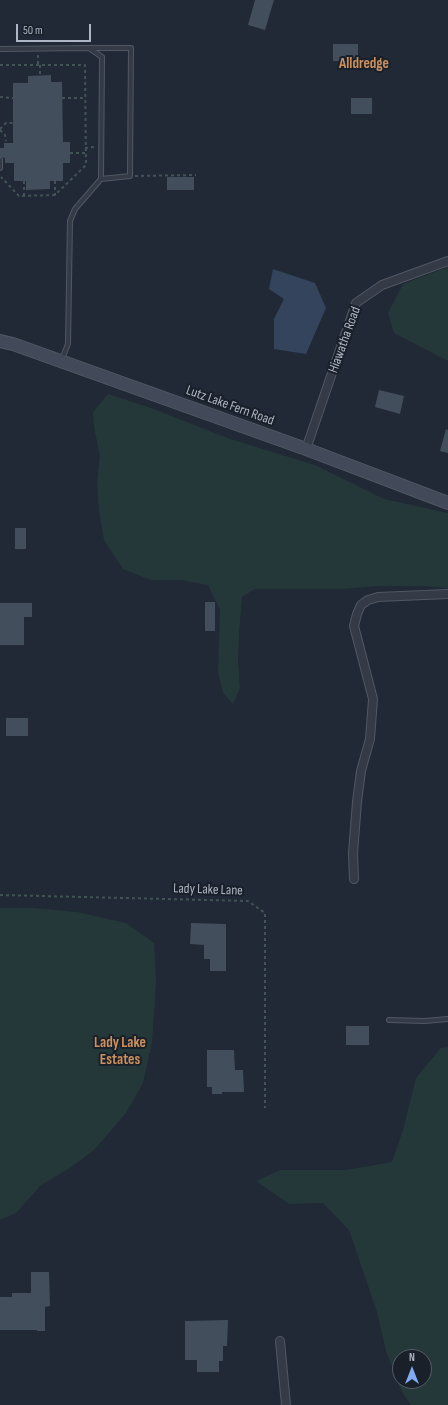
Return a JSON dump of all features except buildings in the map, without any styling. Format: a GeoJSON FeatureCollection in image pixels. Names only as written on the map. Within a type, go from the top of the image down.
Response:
{"type":"FeatureCollection","features":[{"type":"Feature","properties":{"kind":"main road","name":"Lutz Lake Fern Road"},"geometry":{"type":"LineString","coordinates":[[0,341],[61,361],[448,503]]}},
{"type":"Feature","properties":{"kind":"street","name":"Hiawatha Road"},"geometry":{"type":"LineString","coordinates":[[306,450],[356,303],[382,285],[448,261]]}},
{"type":"Feature","properties":{"kind":"street"},"geometry":{"type":"LineString","coordinates":[[354,879],[353,853],[357,802],[361,771],[370,740],[373,699],[354,626],[357,614],[361,605],[368,600],[378,597],[448,594]]}},
{"type":"Feature","properties":{"kind":"street"},"geometry":{"type":"LineString","coordinates":[[280,1340],[286,1405]]}},
{"type":"Feature","properties":{"kind":"lane"},"geometry":{"type":"LineString","coordinates":[[61,361],[68,344],[70,221],[75,209],[101,179],[102,57],[89,48]]}},
{"type":"Feature","properties":{"kind":"lane"},"geometry":{"type":"LineString","coordinates":[[0,49],[131,48],[130,176],[101,179]]}},
{"type":"Feature","properties":{"kind":"lane"},"geometry":{"type":"LineString","coordinates":[[0,160],[0,168]]}},
{"type":"Feature","properties":{"kind":"lane"},"geometry":{"type":"LineString","coordinates":[[389,1020],[425,1021],[448,1019]]}},
{"type":"Feature","properties":{"kind":"path"},"geometry":{"type":"LineString","coordinates":[[0,65],[84,65],[86,165],[55,195],[19,196],[1,177]]}},
{"type":"Feature","properties":{"kind":"path"},"geometry":{"type":"LineString","coordinates":[[40,65],[40,75]]}},
{"type":"Feature","properties":{"kind":"path"},"geometry":{"type":"LineString","coordinates":[[0,97],[13,98]]}},
{"type":"Feature","properties":{"kind":"path"},"geometry":{"type":"LineString","coordinates":[[62,98],[85,98]]}},
{"type":"Feature","properties":{"kind":"path"},"geometry":{"type":"LineString","coordinates":[[6,141],[5,135],[0,129],[6,123],[13,123]]}},
{"type":"Feature","properties":{"kind":"path"},"geometry":{"type":"LineString","coordinates":[[85,148],[102,147]]}},
{"type":"Feature","properties":{"kind":"path"},"geometry":{"type":"LineString","coordinates":[[70,154],[85,153]]}},
{"type":"Feature","properties":{"kind":"path"},"geometry":{"type":"LineString","coordinates":[[130,176],[196,176]]}},
{"type":"Feature","properties":{"kind":"path"},"geometry":{"type":"LineString","coordinates":[[24,181],[24,196]]}},
{"type":"Feature","properties":{"kind":"path"},"geometry":{"type":"LineString","coordinates":[[55,181],[55,195]]}},
{"type":"Feature","properties":{"kind":"path","name":"Lady Lake Lane"},"geometry":{"type":"LineString","coordinates":[[0,895],[248,901],[265,913],[265,1108]]}},
{"type":"Feature","properties":{"kind":"shaded area"},"geometry":{"type":"Polygon","coordinates":[[[448,267],[448,361],[394,333],[388,313],[403,284],[448,267]]]}},
{"type":"Feature","properties":{"kind":"shaded area"},"geometry":{"type":"Polygon","coordinates":[[[108,394],[151,408],[230,439],[315,465],[384,499],[448,513],[448,588],[423,586],[379,586],[341,589],[255,589],[242,597],[238,661],[240,688],[233,704],[223,693],[218,672],[220,610],[208,585],[181,580],[151,580],[123,569],[104,540],[99,510],[97,483],[100,456],[94,427],[93,412],[108,394]]]}},
{"type":"Feature","properties":{"kind":"shaded area"},"geometry":{"type":"Polygon","coordinates":[[[0,908],[34,908],[77,912],[126,923],[154,943],[156,983],[152,1042],[143,1083],[126,1113],[95,1149],[70,1168],[41,1185],[16,1213],[0,1220],[0,908]]]}},
{"type":"Feature","properties":{"kind":"shaded area"},"geometry":{"type":"Polygon","coordinates":[[[448,1047],[448,1405],[411,1405],[402,1392],[401,1389],[432,1389],[432,1349],[392,1349],[392,1366],[386,1351],[377,1312],[349,1230],[323,1203],[289,1204],[256,1181],[280,1170],[346,1170],[392,1162],[403,1130],[416,1078],[441,1048],[448,1047]]]}},
{"type":"Feature","properties":{"kind":"water"},"geometry":{"type":"Polygon","coordinates":[[[273,269],[315,283],[326,308],[306,354],[274,349],[274,319],[284,299],[269,289],[273,269]]]}},
{"type":"Feature","properties":{"kind":"district","name":"Alldredge"},"geometry":{"type":"Point","coordinates":[364,64]}},
{"type":"Feature","properties":{"kind":"district","name":"Lady Lake Estates"},"geometry":{"type":"Point","coordinates":[120,1052]}}]}
